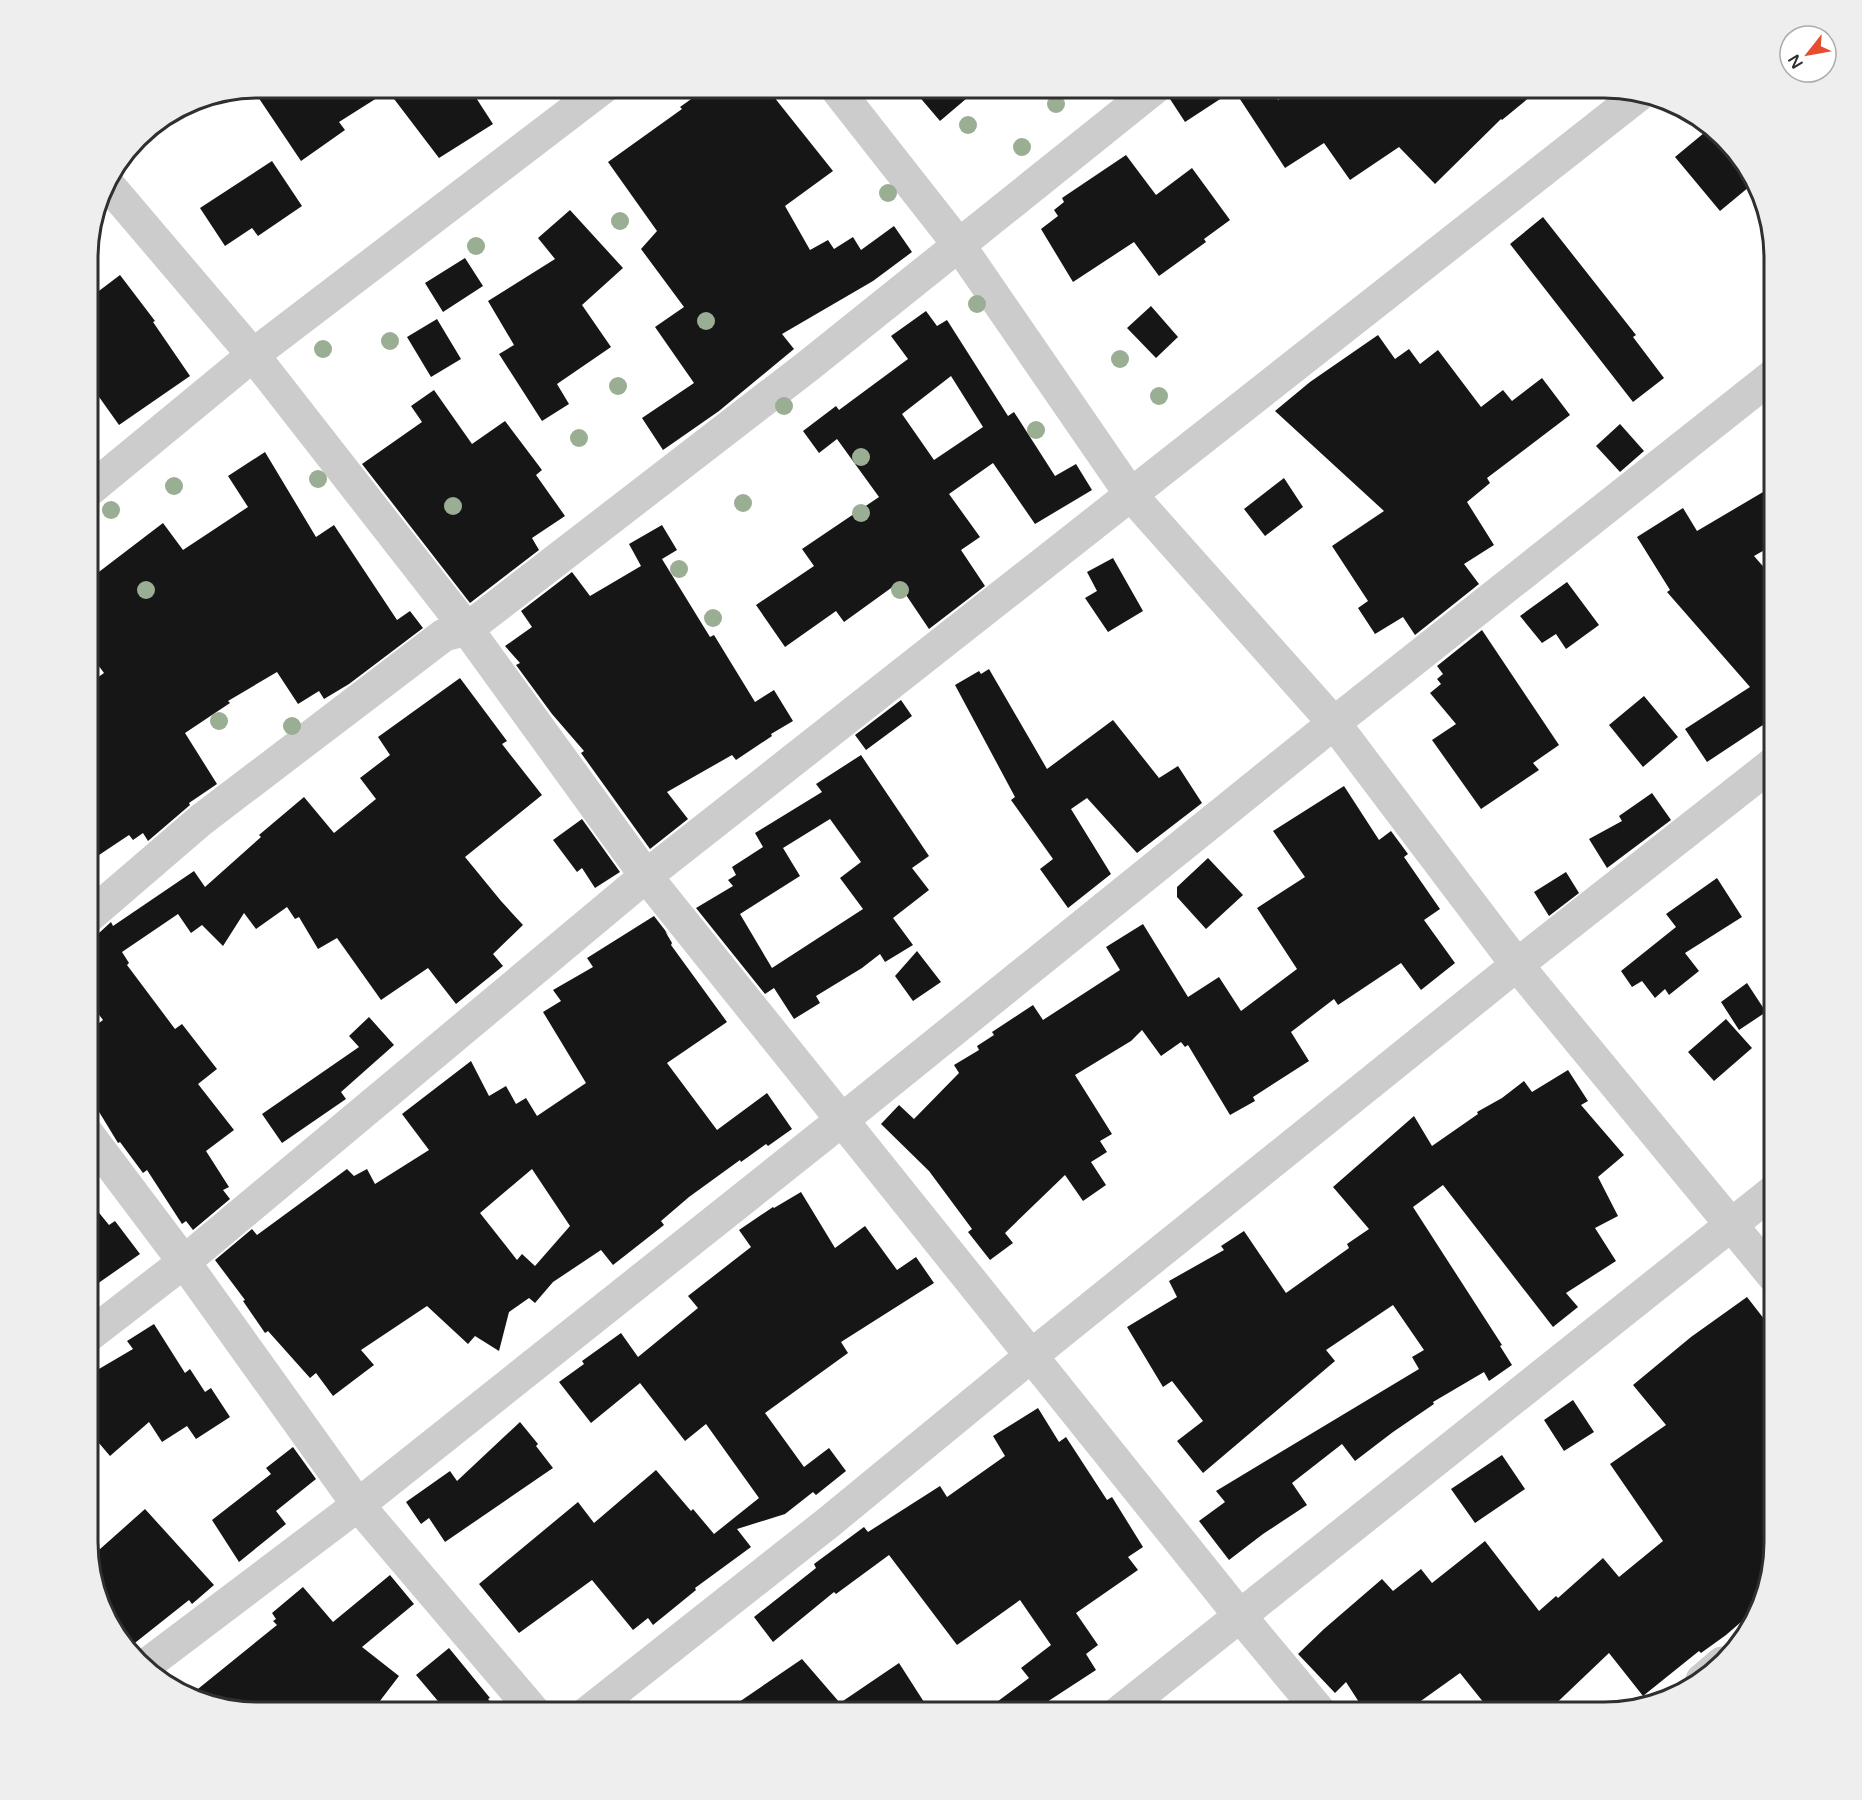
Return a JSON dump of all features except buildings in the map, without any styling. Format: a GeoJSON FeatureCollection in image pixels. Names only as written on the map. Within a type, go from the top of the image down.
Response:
{"type":"FeatureCollection","features":[{"type":"Feature","properties":{"kind":"street"},"geometry":{"type":"LineString","coordinates":[[98,483],[253,355],[590,98]]}},
{"type":"Feature","properties":{"kind":"street"},"geometry":{"type":"LineString","coordinates":[[844,98],[959,245],[1131,495],[1334,723],[1517,965],[1764,1265]]}},
{"type":"Feature","properties":{"kind":"street"},"geometry":{"type":"LineString","coordinates":[[98,909],[201,820],[434,642],[444,635],[467,629],[808,366],[1142,98]]}},
{"type":"Feature","properties":{"kind":"street"},"geometry":{"type":"LineString","coordinates":[[98,1328],[184,1262],[646,876],[1632,101]]}},
{"type":"Feature","properties":{"kind":"street"},"geometry":{"type":"LineString","coordinates":[[113,190],[253,355],[467,629],[646,876],[1240,1616],[1312,1702]]}},
{"type":"Feature","properties":{"kind":"street"},"geometry":{"type":"LineString","coordinates":[[151,1662],[358,1505],[842,1120],[1334,723],[1764,383]]}},
{"type":"Feature","properties":{"kind":"street"},"geometry":{"type":"LineString","coordinates":[[601,1702],[829,1522],[1031,1356],[1517,965],[1764,771]]}},
{"type":"Feature","properties":{"kind":"street"},"geometry":{"type":"LineString","coordinates":[[98,1147],[184,1262],[358,1505],[526,1702]]}},
{"type":"Feature","properties":{"kind":"street"},"geometry":{"type":"LineString","coordinates":[[1132,1702],[1764,1199]]}}]}
